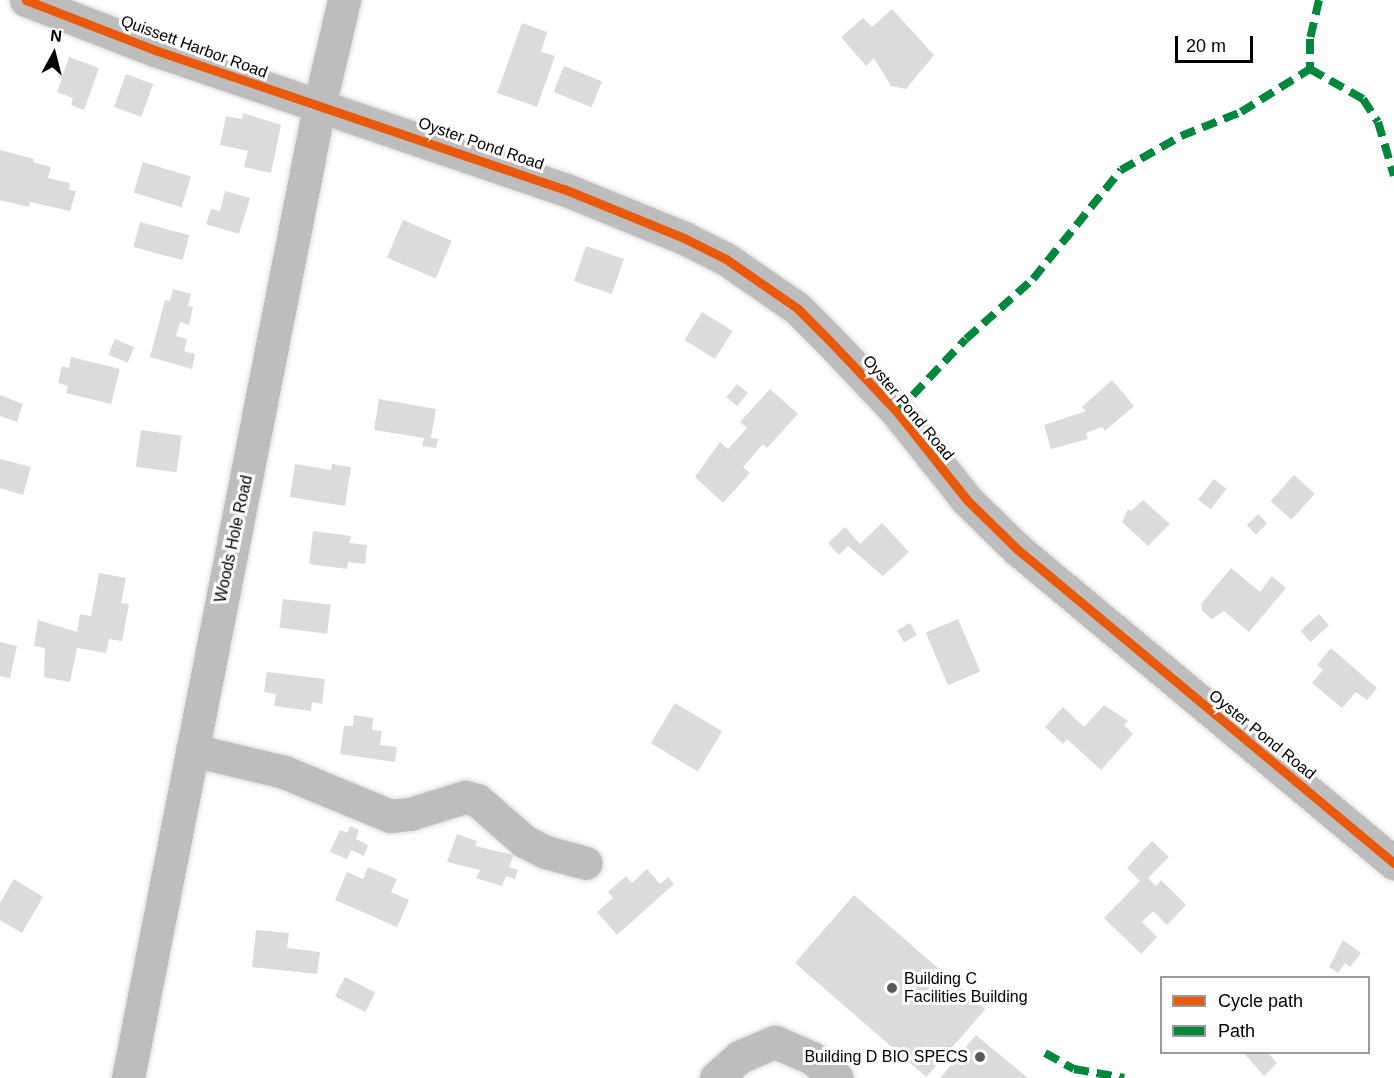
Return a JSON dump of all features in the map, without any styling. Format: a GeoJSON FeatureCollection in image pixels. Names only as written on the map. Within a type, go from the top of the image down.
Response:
{"type":"FeatureCollection","features":[{"type":"Feature","properties":{"kind":"main road","name":"Quissett Harbor Road"},"geometry":{"type":"LineString","coordinates":[[26,0],[319,108]]}},
{"type":"Feature","properties":{"kind":"main road","name":"Woods Hole Road"},"geometry":{"type":"LineString","coordinates":[[128,1078],[319,108],[344,0]]}},
{"type":"Feature","properties":{"kind":"main road","name":"Oyster Pond Road"},"geometry":{"type":"LineString","coordinates":[[319,108],[431,142],[627,214],[694,243],[759,280],[797,308],[829,340],[897,412],[967,500],[1017,549],[1394,863]]}},
{"type":"Feature","properties":{"kind":"main road"},"geometry":{"type":"LineString","coordinates":[[192,750],[284,772],[390,816],[410,814],[465,797],[477,800],[524,841],[546,852],[586,863]]}},
{"type":"Feature","properties":{"kind":"main road"},"geometry":{"type":"LineString","coordinates":[[716,1078],[739,1057],[775,1042],[812,1058],[837,1078]]}},
{"type":"Feature","properties":{"kind":"building"},"geometry":{"type":"Polygon","coordinates":[[[892,9],[934,55],[906,89],[891,86],[874,58],[866,66],[841,37],[863,18],[872,27],[892,9]]]}},
{"type":"Feature","properties":{"kind":"building"},"geometry":{"type":"Polygon","coordinates":[[[522,23],[547,32],[541,52],[555,56],[537,107],[497,93],[522,23]]]}},
{"type":"Feature","properties":{"kind":"building"},"geometry":{"type":"Polygon","coordinates":[[[69,57],[99,68],[84,110],[71,105],[73,98],[57,92],[69,57]]]}},
{"type":"Feature","properties":{"kind":"building"},"geometry":{"type":"Polygon","coordinates":[[[564,66],[602,81],[592,107],[554,92],[564,66]]]}},
{"type":"Feature","properties":{"kind":"building"},"geometry":{"type":"Polygon","coordinates":[[[126,74],[153,84],[141,117],[114,107],[126,74]]]}},
{"type":"Feature","properties":{"kind":"building"},"geometry":{"type":"Polygon","coordinates":[[[243,113],[281,125],[271,173],[244,167],[248,151],[220,145],[226,116],[242,119],[243,113]]]}},
{"type":"Feature","properties":{"kind":"building"},"geometry":{"type":"Polygon","coordinates":[[[0,150],[34,159],[33,162],[51,167],[48,178],[70,183],[69,190],[76,191],[70,211],[30,202],[29,207],[0,200],[0,150]]]}},
{"type":"Feature","properties":{"kind":"building"},"geometry":{"type":"Polygon","coordinates":[[[143,162],[191,177],[181,207],[134,193],[143,162]]]}},
{"type":"Feature","properties":{"kind":"building"},"geometry":{"type":"Polygon","coordinates":[[[225,191],[250,198],[239,234],[206,224],[211,209],[220,211],[225,191]]]}},
{"type":"Feature","properties":{"kind":"building"},"geometry":{"type":"Polygon","coordinates":[[[403,220],[452,241],[436,278],[387,258],[403,220]]]}},
{"type":"Feature","properties":{"kind":"building"},"geometry":{"type":"Polygon","coordinates":[[[140,222],[189,235],[183,260],[133,247],[140,222]]]}},
{"type":"Feature","properties":{"kind":"building"},"geometry":{"type":"Polygon","coordinates":[[[586,246],[624,259],[612,294],[574,281],[586,246]]]}},
{"type":"Feature","properties":{"kind":"building"},"geometry":{"type":"Polygon","coordinates":[[[173,289],[191,294],[188,306],[193,307],[189,325],[180,322],[176,336],[187,339],[184,351],[195,354],[192,369],[150,357],[165,300],[170,301],[173,289]]]}},
{"type":"Feature","properties":{"kind":"building"},"geometry":{"type":"Polygon","coordinates":[[[702,312],[733,331],[715,359],[685,340],[702,312]]]}},
{"type":"Feature","properties":{"kind":"building"},"geometry":{"type":"Polygon","coordinates":[[[115,339],[134,347],[128,363],[108,355],[115,339]]]}},
{"type":"Feature","properties":{"kind":"building"},"geometry":{"type":"Polygon","coordinates":[[[71,357],[120,369],[111,404],[66,393],[68,386],[58,383],[62,366],[69,368],[71,357]]]}},
{"type":"Feature","properties":{"kind":"building"},"geometry":{"type":"Polygon","coordinates":[[[1112,380],[1134,406],[1105,431],[1102,427],[1086,433],[1088,439],[1051,449],[1044,425],[1086,411],[1082,407],[1112,380]]]}},
{"type":"Feature","properties":{"kind":"building"},"geometry":{"type":"Polygon","coordinates":[[[737,384],[748,393],[737,406],[726,397],[737,384]]]}},
{"type":"Feature","properties":{"kind":"building"},"geometry":{"type":"Polygon","coordinates":[[[770,389],[798,414],[767,448],[763,444],[743,467],[750,473],[723,503],[695,477],[720,442],[728,449],[747,428],[740,422],[770,389]]]}},
{"type":"Feature","properties":{"kind":"building"},"geometry":{"type":"Polygon","coordinates":[[[0,395],[23,404],[17,422],[0,416],[0,395]]]}},
{"type":"Feature","properties":{"kind":"building"},"geometry":{"type":"Polygon","coordinates":[[[379,399],[436,409],[431,438],[438,439],[436,448],[422,446],[424,438],[374,430],[379,399]]]}},
{"type":"Feature","properties":{"kind":"building"},"geometry":{"type":"Polygon","coordinates":[[[141,430],[182,436],[176,472],[136,467],[141,430]]]}},
{"type":"Feature","properties":{"kind":"building"},"geometry":{"type":"Polygon","coordinates":[[[0,459],[31,467],[23,495],[0,488],[0,459]]]}},
{"type":"Feature","properties":{"kind":"building"},"geometry":{"type":"Polygon","coordinates":[[[295,464],[331,470],[332,464],[351,467],[345,506],[290,497],[295,464]]]}},
{"type":"Feature","properties":{"kind":"building"},"geometry":{"type":"Polygon","coordinates":[[[1294,475],[1315,494],[1291,520],[1271,501],[1294,475]]]}},
{"type":"Feature","properties":{"kind":"building"},"geometry":{"type":"Polygon","coordinates":[[[1214,479],[1227,489],[1211,509],[1198,499],[1214,479]]]}},
{"type":"Feature","properties":{"kind":"building"},"geometry":{"type":"Polygon","coordinates":[[[1143,500],[1170,524],[1148,546],[1122,522],[1128,509],[1131,511],[1143,500]]]}},
{"type":"Feature","properties":{"kind":"building"},"geometry":{"type":"Polygon","coordinates":[[[1258,514],[1267,523],[1256,535],[1247,525],[1258,514]]]}},
{"type":"Feature","properties":{"kind":"building"},"geometry":{"type":"Polygon","coordinates":[[[882,523],[909,552],[883,576],[848,546],[839,555],[828,543],[845,527],[860,544],[882,523]]]}},
{"type":"Feature","properties":{"kind":"building"},"geometry":{"type":"Polygon","coordinates":[[[313,531],[351,536],[349,543],[367,545],[365,564],[348,562],[347,569],[309,564],[313,531]]]}},
{"type":"Feature","properties":{"kind":"building"},"geometry":{"type":"Polygon","coordinates":[[[1231,568],[1260,592],[1272,576],[1286,588],[1249,632],[1224,611],[1212,619],[1202,611],[1201,604],[1231,568]]]}},
{"type":"Feature","properties":{"kind":"building"},"geometry":{"type":"Polygon","coordinates":[[[99,573],[126,578],[121,603],[129,604],[122,641],[109,639],[106,653],[77,648],[70,682],[44,677],[45,648],[34,646],[38,620],[77,632],[80,614],[91,616],[99,573]]]}},
{"type":"Feature","properties":{"kind":"building"},"geometry":{"type":"Polygon","coordinates":[[[283,599],[331,605],[327,634],[279,628],[283,599]]]}},
{"type":"Feature","properties":{"kind":"building"},"geometry":{"type":"Polygon","coordinates":[[[1319,614],[1329,625],[1310,642],[1300,631],[1319,614]]]}},
{"type":"Feature","properties":{"kind":"building"},"geometry":{"type":"Polygon","coordinates":[[[958,619],[980,671],[948,685],[926,633],[958,619]]]}},
{"type":"Feature","properties":{"kind":"building"},"geometry":{"type":"Polygon","coordinates":[[[910,623],[917,635],[904,643],[897,630],[910,623]]]}},
{"type":"Feature","properties":{"kind":"building"},"geometry":{"type":"Polygon","coordinates":[[[0,642],[17,646],[10,678],[0,676],[0,642]]]}},
{"type":"Feature","properties":{"kind":"building"},"geometry":{"type":"Polygon","coordinates":[[[1331,648],[1377,688],[1367,700],[1356,692],[1342,708],[1312,683],[1323,670],[1317,665],[1331,648]]]}},
{"type":"Feature","properties":{"kind":"building"},"geometry":{"type":"Polygon","coordinates":[[[267,672],[325,679],[322,704],[312,702],[311,711],[274,706],[276,694],[264,692],[267,672]]]}},
{"type":"Feature","properties":{"kind":"building"},"geometry":{"type":"Polygon","coordinates":[[[675,703],[722,731],[698,772],[651,743],[675,703]]]}},
{"type":"Feature","properties":{"kind":"building"},"geometry":{"type":"Polygon","coordinates":[[[1104,705],[1128,721],[1124,725],[1133,734],[1101,770],[1067,739],[1063,744],[1045,727],[1063,707],[1084,727],[1104,705]]]}},
{"type":"Feature","properties":{"kind":"building"},"geometry":{"type":"Polygon","coordinates":[[[354,715],[373,718],[372,730],[382,731],[380,745],[397,747],[395,762],[340,754],[344,726],[353,726],[354,715]]]}},
{"type":"Feature","properties":{"kind":"building"},"geometry":{"type":"Polygon","coordinates":[[[350,826],[359,830],[356,839],[368,845],[364,856],[351,850],[347,859],[330,852],[340,830],[347,833],[350,826]]]}},
{"type":"Feature","properties":{"kind":"building"},"geometry":{"type":"Polygon","coordinates":[[[457,834],[477,841],[475,846],[514,855],[509,867],[518,870],[515,879],[506,876],[502,886],[476,878],[480,870],[447,862],[457,834]]]}},
{"type":"Feature","properties":{"kind":"building"},"geometry":{"type":"Polygon","coordinates":[[[1152,841],[1169,857],[1148,878],[1156,886],[1161,880],[1186,905],[1167,925],[1153,911],[1142,922],[1157,937],[1141,954],[1104,918],[1140,881],[1127,868],[1152,841]]]}},
{"type":"Feature","properties":{"kind":"building"},"geometry":{"type":"Polygon","coordinates":[[[368,867],[397,879],[391,892],[409,900],[397,927],[335,900],[347,872],[363,879],[368,867]]]}},
{"type":"Feature","properties":{"kind":"building"},"geometry":{"type":"Polygon","coordinates":[[[647,869],[660,884],[668,877],[674,884],[617,935],[597,912],[613,898],[608,892],[626,876],[632,883],[647,869]]]}},
{"type":"Feature","properties":{"kind":"building"},"geometry":{"type":"Polygon","coordinates":[[[14,879],[43,897],[22,933],[0,920],[0,903],[14,879]]]}},
{"type":"Feature","properties":{"kind":"building","name":"Building C Facilities Building"},"geometry":{"type":"Polygon","coordinates":[[[854,895],[985,1009],[926,1077],[795,963],[854,895]]]}},
{"type":"Feature","properties":{"kind":"building"},"geometry":{"type":"Polygon","coordinates":[[[256,930],[289,933],[287,948],[320,952],[317,974],[252,967],[256,930]]]}},
{"type":"Feature","properties":{"kind":"building"},"geometry":{"type":"Polygon","coordinates":[[[1343,940],[1361,953],[1350,967],[1345,963],[1338,973],[1329,967],[1343,940]]]}},
{"type":"Feature","properties":{"kind":"building"},"geometry":{"type":"Polygon","coordinates":[[[345,977],[375,992],[365,1012],[335,997],[345,977]]]}},
{"type":"Feature","properties":{"kind":"building","name":"Building D BIO SPECS"},"geometry":{"type":"Polygon","coordinates":[[[976,1035],[1028,1078],[940,1078],[976,1035]]]}},
{"type":"Feature","properties":{"kind":"building"},"geometry":{"type":"Polygon","coordinates":[[[1245,1054],[1269,1054],[1277,1063],[1264,1076],[1245,1054]]]}},
{"type":"Feature","properties":{"kind":"marked path"},"geometry":{"type":"LineString","coordinates":[[1319,0],[1310,39],[1310,69],[1363,99],[1378,122],[1394,176]]}},
{"type":"Feature","properties":{"kind":"marked path"},"geometry":{"type":"LineString","coordinates":[[897,412],[966,339],[1033,279],[1121,170],[1181,136],[1241,112],[1310,69]]}},
{"type":"Feature","properties":{"kind":"marked path"},"geometry":{"type":"LineString","coordinates":[[1045,1053],[1074,1069],[1124,1078]]}},
{"type":"Feature","properties":{"kind":"cycle path"},"geometry":{"type":"LineString","coordinates":[[26,0],[155,50],[564,189],[684,238],[726,259],[797,308],[897,412],[967,500],[1017,549],[1394,863]]}},
{"type":"Feature","properties":{"kind":"place","name":"Building C Facilities Building"},"geometry":{"type":"Point","coordinates":[892,988]}},
{"type":"Feature","properties":{"kind":"place","name":"Building D BIO SPECS"},"geometry":{"type":"Point","coordinates":[980,1057]}}]}
